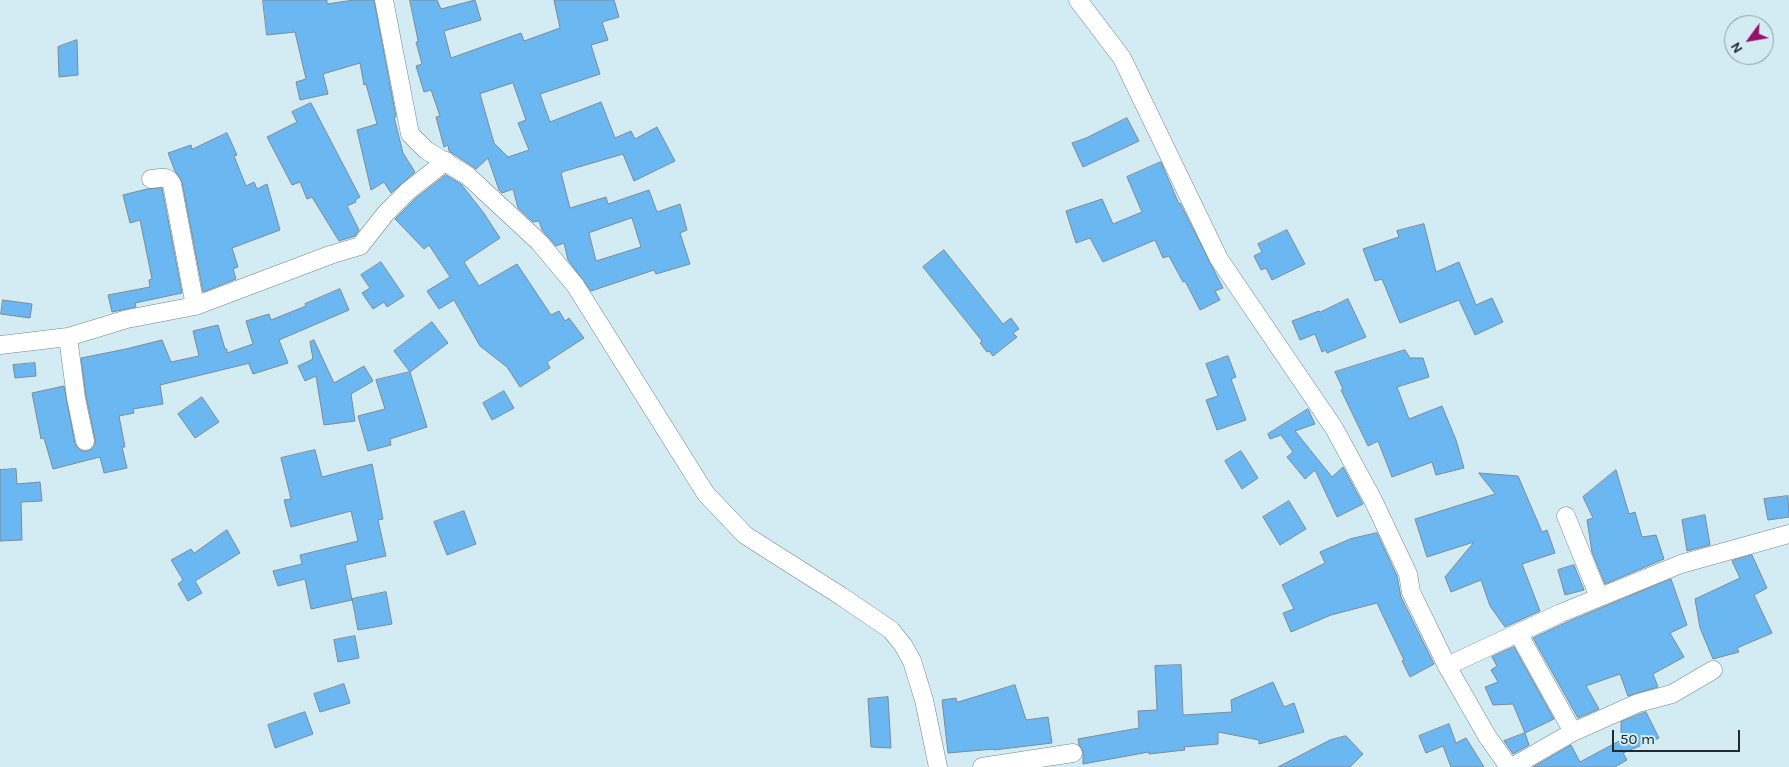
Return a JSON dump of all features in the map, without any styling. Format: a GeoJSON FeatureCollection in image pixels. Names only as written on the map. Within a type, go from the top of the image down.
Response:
{"type":"FeatureCollection","features":[{"type":"Feature","properties":{"kind":"street"},"geometry":{"type":"LineString","coordinates":[[384,0],[410,134],[426,150],[468,176],[538,242],[575,285],[706,494],[745,536],[842,596],[891,630],[904,645],[912,662],[924,700],[938,767]]}},
{"type":"Feature","properties":{"kind":"street"},"geometry":{"type":"LineString","coordinates":[[1078,0],[1122,58],[1219,259],[1334,428],[1373,500],[1408,574],[1411,592],[1447,666],[1487,736],[1511,767],[1573,732],[1638,703],[1672,694],[1713,670]]}},
{"type":"Feature","properties":{"kind":"street"},"geometry":{"type":"LineString","coordinates":[[0,345],[68,337],[127,319],[195,306],[360,246],[386,213],[408,191],[446,161]]}},
{"type":"Feature","properties":{"kind":"street"},"geometry":{"type":"LineString","coordinates":[[151,179],[166,177],[172,184],[195,306]]}},
{"type":"Feature","properties":{"kind":"street"},"geometry":{"type":"LineString","coordinates":[[68,337],[76,398],[85,441]]}},
{"type":"Feature","properties":{"kind":"street"},"geometry":{"type":"LineString","coordinates":[[1566,516],[1599,597]]}},
{"type":"Feature","properties":{"kind":"street"},"geometry":{"type":"LineString","coordinates":[[1447,666],[1560,613],[1680,564],[1789,534]]}},
{"type":"Feature","properties":{"kind":"street"},"geometry":{"type":"LineString","coordinates":[[1518,633],[1573,732]]}},
{"type":"Feature","properties":{"kind":"street"},"geometry":{"type":"LineString","coordinates":[[982,767],[1073,753]]}},
{"type":"Feature","properties":{"kind":"building"},"geometry":{"type":"Polygon","coordinates":[[[263,0],[327,0],[327,4],[354,0],[374,0],[396,117],[394,117],[403,153],[415,172],[391,193],[384,182],[371,190],[357,130],[377,124],[366,84],[364,85],[360,63],[323,74],[328,94],[300,100],[296,82],[306,79],[295,32],[267,35],[263,0]]]}},
{"type":"Feature","properties":{"kind":"building"},"geometry":{"type":"Polygon","coordinates":[[[410,0],[437,0],[441,9],[475,0],[481,20],[444,31],[451,58],[521,33],[524,41],[560,28],[554,0],[614,0],[619,17],[602,22],[608,40],[591,45],[600,74],[540,94],[550,122],[601,102],[615,138],[631,131],[635,139],[657,127],[675,161],[634,181],[623,154],[565,171],[561,173],[570,208],[606,197],[608,204],[649,190],[657,212],[680,204],[687,230],[680,233],[690,264],[656,274],[654,270],[591,291],[568,260],[564,243],[556,246],[542,230],[539,221],[533,222],[518,208],[513,189],[502,193],[499,190],[488,158],[476,169],[449,151],[448,145],[444,147],[436,117],[440,116],[431,90],[424,92],[416,66],[422,64],[416,42],[418,42],[410,0]],[[513,83],[480,94],[494,143],[508,157],[529,150],[518,123],[526,120],[513,83]],[[632,218],[589,233],[596,261],[641,247],[632,218]]]}},
{"type":"Feature","properties":{"kind":"building"},"geometry":{"type":"Polygon","coordinates":[[[77,40],[78,75],[59,77],[58,47],[77,40]]]}},
{"type":"Feature","properties":{"kind":"building"},"geometry":{"type":"Polygon","coordinates":[[[311,103],[360,197],[355,200],[356,202],[347,206],[359,230],[355,236],[339,241],[312,197],[307,199],[300,182],[292,185],[267,137],[297,122],[292,112],[311,103]]]}},
{"type":"Feature","properties":{"kind":"building"},"geometry":{"type":"Polygon","coordinates":[[[1127,118],[1139,141],[1083,167],[1072,143],[1127,118]]]}},
{"type":"Feature","properties":{"kind":"building"},"geometry":{"type":"Polygon","coordinates":[[[227,133],[237,155],[234,156],[246,186],[254,182],[257,189],[267,184],[280,230],[232,248],[238,267],[233,269],[236,279],[203,292],[182,182],[175,171],[168,153],[191,145],[192,149],[227,133]]]}},
{"type":"Feature","properties":{"kind":"building"},"geometry":{"type":"Polygon","coordinates":[[[1161,162],[1179,204],[1223,288],[1215,291],[1220,300],[1200,310],[1169,256],[1163,258],[1155,240],[1103,262],[1090,238],[1076,243],[1066,211],[1102,199],[1113,224],[1142,212],[1127,177],[1161,162]]]}},
{"type":"Feature","properties":{"kind":"building"},"geometry":{"type":"Polygon","coordinates":[[[446,175],[461,184],[500,238],[464,262],[479,286],[517,264],[551,315],[559,311],[565,321],[569,318],[584,338],[547,362],[550,368],[520,387],[507,367],[480,346],[454,300],[439,309],[427,291],[450,277],[429,245],[424,249],[395,219],[415,199],[446,175]]]}},
{"type":"Feature","properties":{"kind":"building"},"geometry":{"type":"Polygon","coordinates":[[[162,188],[182,293],[135,303],[136,307],[112,312],[108,295],[150,287],[149,280],[152,279],[140,220],[130,223],[123,195],[147,189],[162,188]]]}},
{"type":"Feature","properties":{"kind":"building"},"geometry":{"type":"Polygon","coordinates":[[[1424,224],[1436,272],[1459,262],[1476,305],[1492,298],[1503,322],[1475,335],[1459,300],[1400,323],[1382,279],[1375,281],[1363,249],[1399,237],[1397,231],[1424,224]]]}},
{"type":"Feature","properties":{"kind":"building"},"geometry":{"type":"Polygon","coordinates":[[[1287,230],[1305,264],[1272,280],[1266,268],[1261,270],[1254,256],[1262,252],[1258,244],[1287,230]]]}},
{"type":"Feature","properties":{"kind":"building"},"geometry":{"type":"Polygon","coordinates":[[[944,250],[1003,324],[1011,318],[1019,329],[1013,333],[1017,337],[993,356],[989,351],[987,352],[980,343],[982,341],[923,267],[944,250]]]}},
{"type":"Feature","properties":{"kind":"building"},"geometry":{"type":"Polygon","coordinates":[[[381,262],[404,296],[387,307],[384,302],[373,309],[362,293],[370,288],[361,275],[381,262]]]}},
{"type":"Feature","properties":{"kind":"building"},"geometry":{"type":"Polygon","coordinates":[[[340,289],[349,310],[279,340],[288,363],[253,374],[250,363],[160,385],[163,404],[133,409],[134,413],[119,416],[125,447],[122,447],[127,468],[104,473],[100,457],[53,469],[44,438],[41,439],[32,393],[64,386],[75,444],[81,451],[92,449],[95,445],[95,439],[86,396],[81,358],[162,340],[171,362],[199,356],[193,331],[218,325],[227,353],[253,344],[246,321],[269,314],[271,320],[306,306],[305,304],[340,289]]]}},
{"type":"Feature","properties":{"kind":"building"},"geometry":{"type":"Polygon","coordinates":[[[1348,299],[1366,337],[1327,353],[1326,350],[1322,352],[1315,334],[1300,340],[1292,321],[1320,312],[1348,299]]]}},
{"type":"Feature","properties":{"kind":"building"},"geometry":{"type":"Polygon","coordinates":[[[3,300],[32,304],[30,318],[1,314],[3,300]]]}},
{"type":"Feature","properties":{"kind":"building"},"geometry":{"type":"Polygon","coordinates":[[[432,322],[448,343],[410,372],[394,351],[432,322]]]}},
{"type":"Feature","properties":{"kind":"building"},"geometry":{"type":"Polygon","coordinates":[[[314,340],[334,383],[364,366],[373,381],[351,394],[355,421],[324,425],[316,376],[305,381],[298,366],[313,359],[310,342],[314,340]]]}},
{"type":"Feature","properties":{"kind":"building"},"geometry":{"type":"Polygon","coordinates":[[[1405,350],[1410,358],[1423,358],[1429,377],[1397,387],[1409,419],[1442,406],[1456,440],[1464,468],[1436,475],[1432,462],[1392,477],[1378,441],[1368,446],[1341,390],[1343,389],[1335,372],[1405,350]]]}},
{"type":"Feature","properties":{"kind":"building"},"geometry":{"type":"Polygon","coordinates":[[[1228,356],[1236,377],[1231,379],[1246,420],[1217,430],[1206,400],[1218,396],[1206,364],[1228,356]]]}},
{"type":"Feature","properties":{"kind":"building"},"geometry":{"type":"Polygon","coordinates":[[[35,363],[36,376],[15,378],[13,365],[35,363]]]}},
{"type":"Feature","properties":{"kind":"building"},"geometry":{"type":"Polygon","coordinates":[[[410,372],[427,427],[390,439],[391,445],[368,451],[358,416],[385,409],[376,380],[410,372]]]}},
{"type":"Feature","properties":{"kind":"building"},"geometry":{"type":"Polygon","coordinates":[[[504,391],[514,408],[492,420],[483,403],[504,391]]]}},
{"type":"Feature","properties":{"kind":"building"},"geometry":{"type":"Polygon","coordinates":[[[202,397],[219,422],[195,438],[178,414],[202,397]]]}},
{"type":"Feature","properties":{"kind":"building"},"geometry":{"type":"Polygon","coordinates":[[[1308,409],[1315,424],[1295,431],[1332,477],[1343,467],[1363,504],[1337,517],[1315,470],[1305,479],[1287,457],[1293,452],[1281,435],[1270,439],[1268,434],[1308,409]]]}},
{"type":"Feature","properties":{"kind":"building"},"geometry":{"type":"Polygon","coordinates":[[[315,450],[322,477],[372,464],[383,519],[378,520],[386,556],[345,565],[352,600],[311,609],[305,579],[278,586],[273,571],[302,564],[300,555],[358,541],[351,511],[291,527],[284,500],[291,499],[281,458],[315,450]]]}},
{"type":"Feature","properties":{"kind":"building"},"geometry":{"type":"Polygon","coordinates":[[[1241,451],[1258,478],[1242,489],[1225,461],[1241,451]]]}},
{"type":"Feature","properties":{"kind":"building"},"geometry":{"type":"Polygon","coordinates":[[[16,469],[17,484],[40,482],[42,501],[21,502],[22,540],[0,541],[0,470],[16,469]]]}},
{"type":"Feature","properties":{"kind":"building"},"geometry":{"type":"Polygon","coordinates":[[[1616,470],[1629,514],[1635,512],[1642,537],[1656,535],[1664,559],[1605,584],[1592,552],[1587,520],[1593,518],[1583,497],[1616,470]]]}},
{"type":"Feature","properties":{"kind":"building"},"geometry":{"type":"Polygon","coordinates":[[[1479,473],[1518,476],[1542,532],[1547,530],[1555,553],[1522,564],[1540,611],[1505,627],[1490,606],[1481,580],[1451,592],[1445,577],[1474,542],[1427,557],[1415,519],[1495,494],[1479,473]]]}},
{"type":"Feature","properties":{"kind":"building"},"geometry":{"type":"Polygon","coordinates":[[[1788,496],[1789,517],[1768,520],[1764,499],[1788,496]]]}},
{"type":"Feature","properties":{"kind":"building"},"geometry":{"type":"Polygon","coordinates":[[[1289,501],[1306,529],[1280,545],[1263,517],[1289,501]]]}},
{"type":"Feature","properties":{"kind":"building"},"geometry":{"type":"Polygon","coordinates":[[[464,511],[476,544],[447,555],[434,522],[464,511]]]}},
{"type":"Feature","properties":{"kind":"building"},"geometry":{"type":"Polygon","coordinates":[[[1705,515],[1710,545],[1687,551],[1682,520],[1705,515]]]}},
{"type":"Feature","properties":{"kind":"building"},"geometry":{"type":"Polygon","coordinates":[[[227,530],[240,553],[195,581],[202,593],[188,601],[178,584],[183,580],[171,560],[191,549],[194,553],[227,530]]]}},
{"type":"Feature","properties":{"kind":"building"},"geometry":{"type":"Polygon","coordinates":[[[1377,533],[1397,576],[1401,597],[1434,664],[1410,677],[1377,603],[1331,615],[1291,632],[1283,613],[1294,609],[1282,585],[1325,563],[1320,552],[1350,539],[1377,533]]]}},
{"type":"Feature","properties":{"kind":"building"},"geometry":{"type":"Polygon","coordinates":[[[1752,555],[1767,588],[1754,595],[1772,633],[1737,648],[1739,652],[1713,659],[1700,628],[1695,599],[1740,578],[1732,561],[1752,555]]]}},
{"type":"Feature","properties":{"kind":"building"},"geometry":{"type":"Polygon","coordinates":[[[1574,565],[1584,590],[1565,595],[1558,570],[1574,565]]]}},
{"type":"Feature","properties":{"kind":"building"},"geometry":{"type":"Polygon","coordinates":[[[1671,579],[1687,625],[1670,633],[1684,657],[1653,674],[1658,687],[1628,696],[1620,674],[1586,686],[1599,709],[1578,718],[1533,638],[1671,579]]]}},
{"type":"Feature","properties":{"kind":"building"},"geometry":{"type":"Polygon","coordinates":[[[386,592],[392,624],[358,630],[352,599],[386,592]]]}},
{"type":"Feature","properties":{"kind":"building"},"geometry":{"type":"Polygon","coordinates":[[[355,636],[359,658],[338,662],[334,640],[355,636]]]}},
{"type":"Feature","properties":{"kind":"building"},"geometry":{"type":"Polygon","coordinates":[[[1514,647],[1554,719],[1525,733],[1513,704],[1493,705],[1485,687],[1498,682],[1491,670],[1497,666],[1492,657],[1514,647]]]}},
{"type":"Feature","properties":{"kind":"building"},"geometry":{"type":"Polygon","coordinates":[[[1181,665],[1183,715],[1232,712],[1231,700],[1273,682],[1284,707],[1294,703],[1304,732],[1259,744],[1259,740],[1218,732],[1218,744],[1184,747],[1185,750],[1149,754],[1149,752],[1083,764],[1083,751],[1078,739],[1139,728],[1138,711],[1157,710],[1155,666],[1181,665]]]}},
{"type":"Feature","properties":{"kind":"building"},"geometry":{"type":"Polygon","coordinates":[[[344,684],[350,703],[320,712],[314,694],[344,684]]]}},
{"type":"Feature","properties":{"kind":"building"},"geometry":{"type":"Polygon","coordinates":[[[1015,685],[1026,720],[1048,717],[1052,743],[948,753],[942,700],[956,698],[957,702],[1015,685]]]}},
{"type":"Feature","properties":{"kind":"building"},"geometry":{"type":"Polygon","coordinates":[[[888,697],[891,748],[871,747],[868,699],[888,697]]]}},
{"type":"Feature","properties":{"kind":"building"},"geometry":{"type":"Polygon","coordinates":[[[305,712],[313,734],[275,748],[268,725],[305,712]]]}},
{"type":"Feature","properties":{"kind":"building"},"geometry":{"type":"Polygon","coordinates":[[[1646,712],[1659,738],[1623,753],[1627,760],[1615,767],[1533,767],[1571,745],[1580,762],[1621,740],[1621,722],[1646,712]]]}},
{"type":"Feature","properties":{"kind":"building"},"geometry":{"type":"Polygon","coordinates":[[[1449,724],[1456,743],[1466,738],[1484,767],[1451,767],[1443,746],[1426,753],[1419,736],[1449,724]]]}},
{"type":"Feature","properties":{"kind":"building"},"geometry":{"type":"Polygon","coordinates":[[[1525,733],[1529,745],[1513,754],[1504,741],[1525,733]]]}},
{"type":"Feature","properties":{"kind":"building"},"geometry":{"type":"Polygon","coordinates":[[[1346,736],[1363,754],[1350,767],[1278,767],[1330,740],[1346,736]]]}}]}
